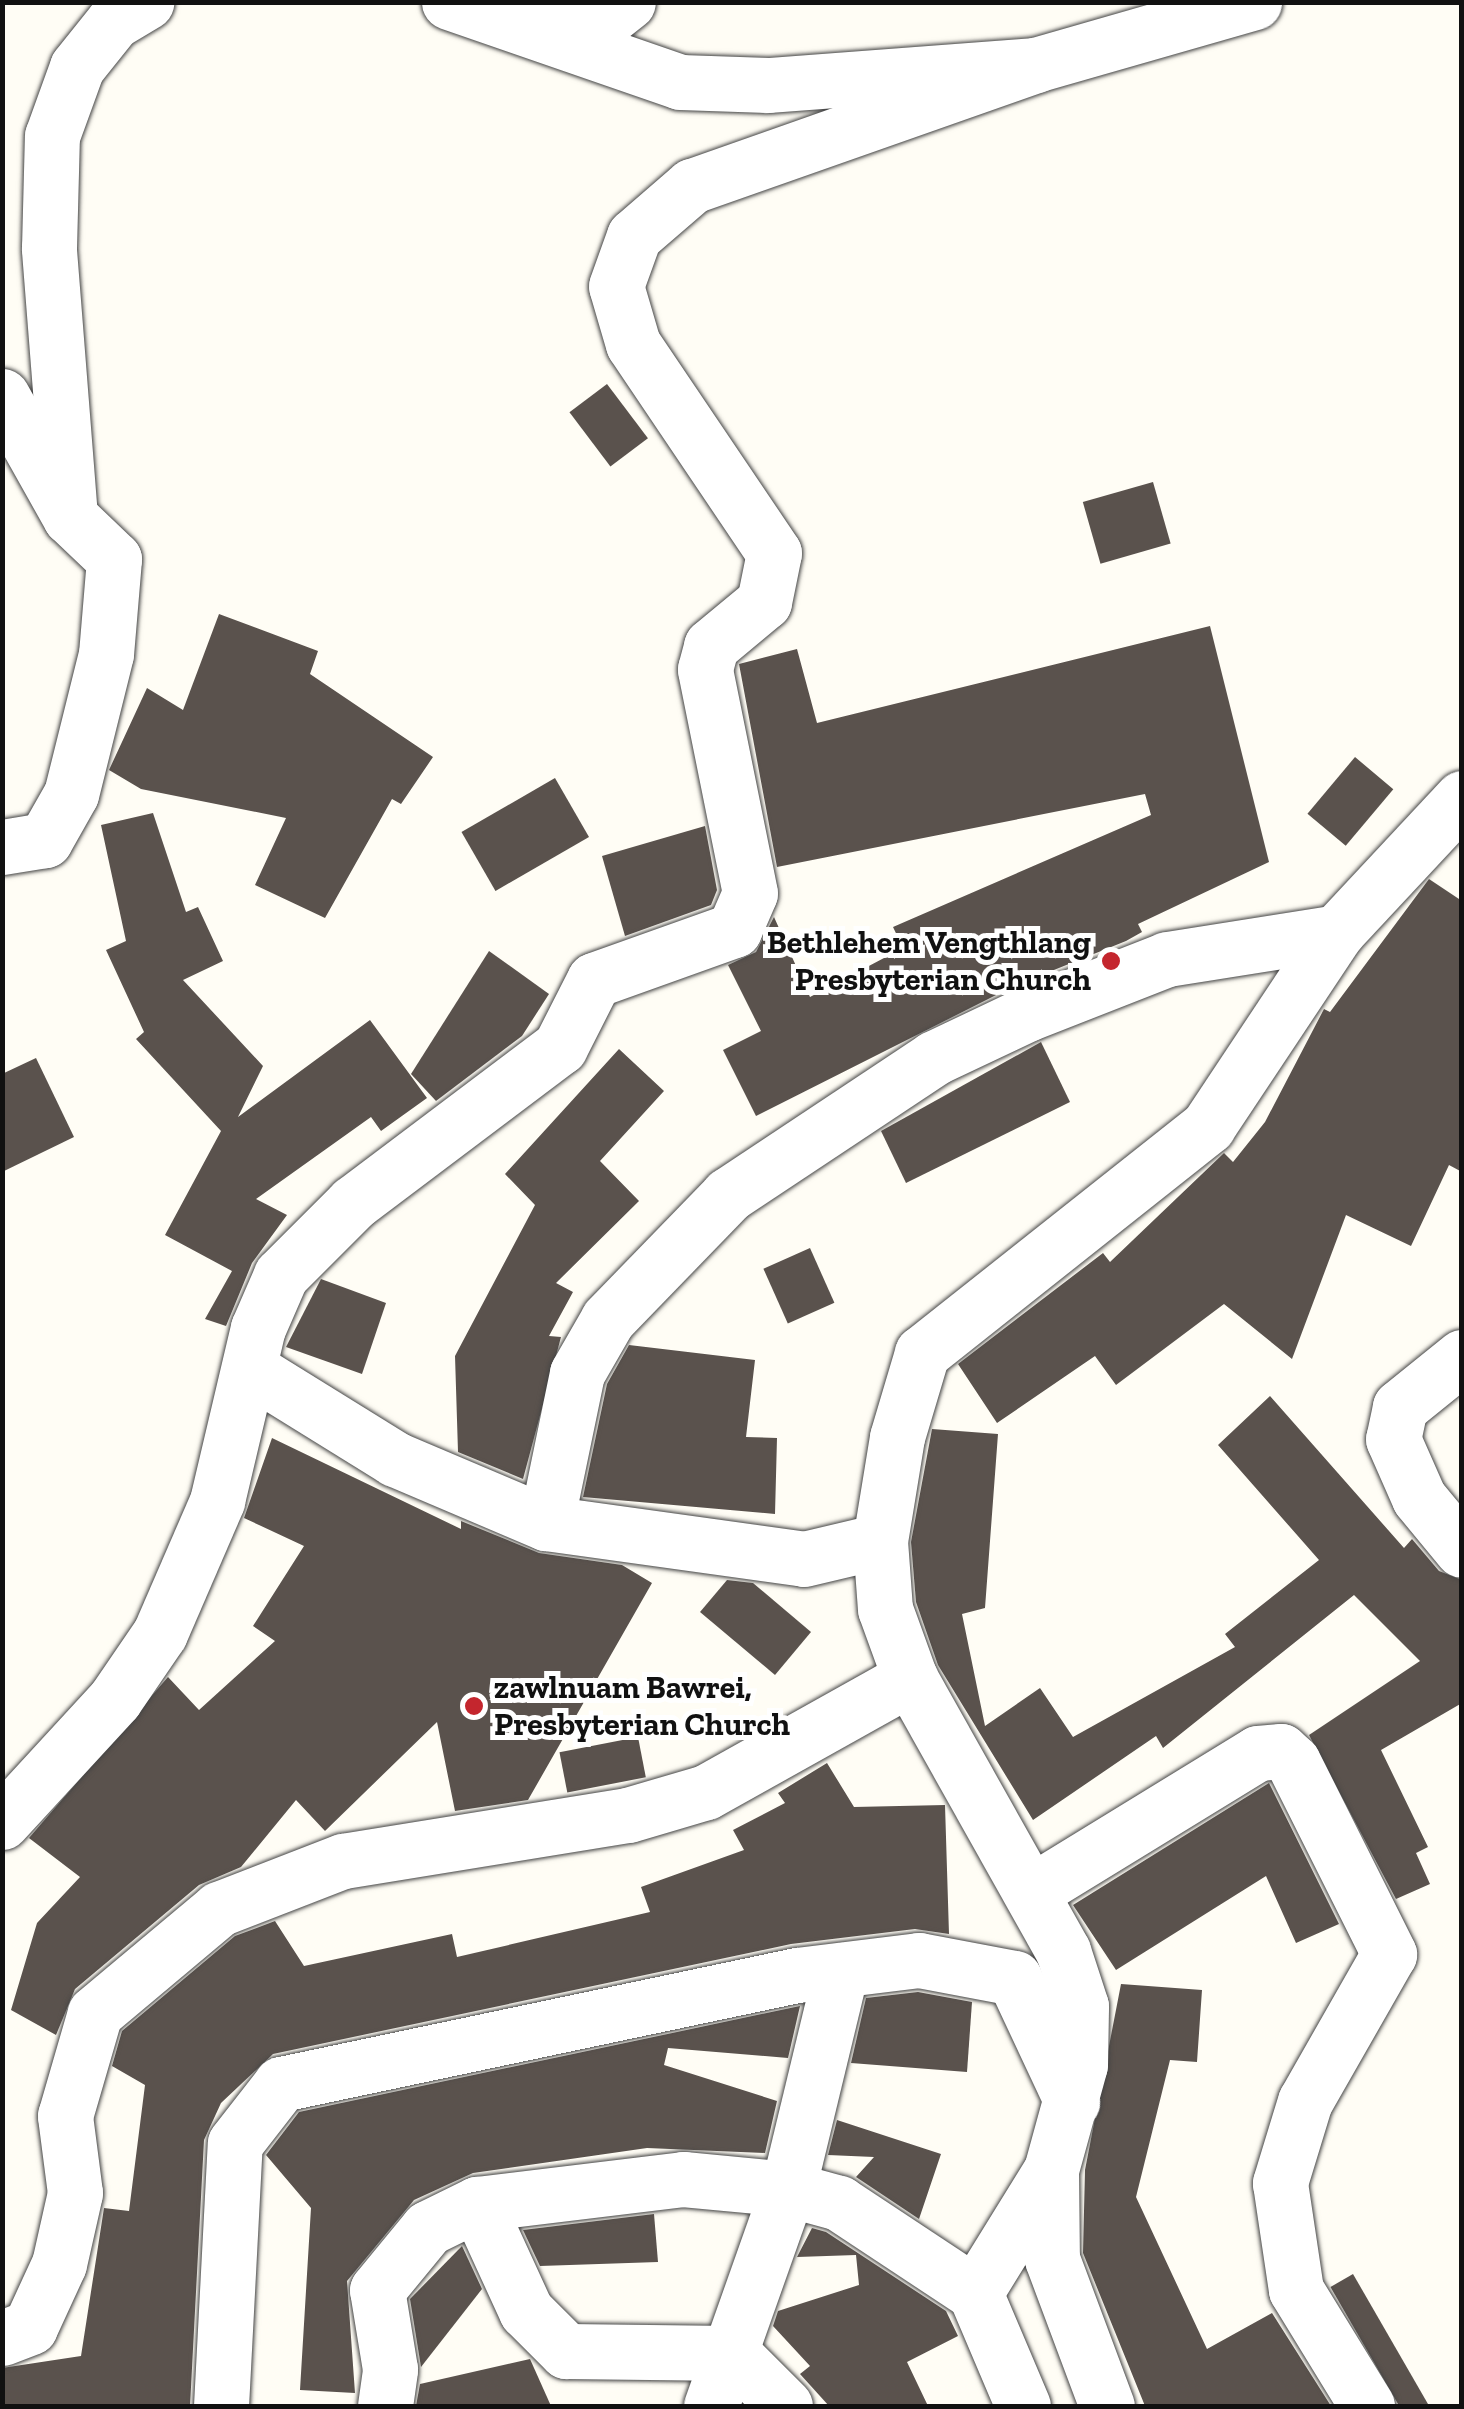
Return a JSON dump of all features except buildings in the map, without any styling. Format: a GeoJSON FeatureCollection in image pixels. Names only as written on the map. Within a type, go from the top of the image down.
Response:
{"type":"FeatureCollection","features":[{"type":"Feature","properties":{"kind":"street"},"geometry":{"type":"LineString","coordinates":[[70,518],[49,248],[52,136],[77,67],[113,22],[146,2]]}},
{"type":"Feature","properties":{"kind":"street"},"geometry":{"type":"LineString","coordinates":[[449,2],[680,82],[768,85],[1035,65]]}},
{"type":"Feature","properties":{"kind":"street"},"geometry":{"type":"LineString","coordinates":[[522,28],[573,28],[628,2]]}},
{"type":"Feature","properties":{"kind":"street"},"geometry":{"type":"LineString","coordinates":[[2,1822],[115,1699],[160,1633],[217,1501],[250,1368],[281,1275],[354,1203],[560,1047],[594,980],[734,930],[750,893],[705,669],[711,646],[764,602],[774,554],[633,344],[616,286],[634,236],[692,186],[1035,65],[1254,2]]}},
{"type":"Feature","properties":{"kind":"street"},"geometry":{"type":"LineString","coordinates":[[2,396],[70,518],[113,550],[106,654],[56,831],[31,846],[2,847]]}},
{"type":"Feature","properties":{"kind":"street"},"geometry":{"type":"LineString","coordinates":[[975,2293],[1052,2170],[1072,2102],[1081,2006],[1030,1892],[910,1678],[886,1609],[880,1541],[922,1353],[1208,1126],[1338,932],[1462,798]]}},
{"type":"Feature","properties":{"kind":"street"},"geometry":{"type":"LineString","coordinates":[[546,1523],[577,1373],[608,1318],[728,1195],[934,1058],[1027,1014],[1166,959],[1338,932]]}},
{"type":"Feature","properties":{"kind":"street"},"geometry":{"type":"LineString","coordinates":[[1462,1357],[1400,1407],[1393,1439],[1419,1498],[1462,1550]]}},
{"type":"Feature","properties":{"kind":"street"},"geometry":{"type":"LineString","coordinates":[[250,1368],[394,1459],[546,1523],[804,1559],[880,1541]]}},
{"type":"Feature","properties":{"kind":"street"},"geometry":{"type":"LineString","coordinates":[[2,2338],[30,2326],[60,2264],[74,2193],[65,2116],[94,2013],[219,1909],[343,1861],[628,1815],[706,1792],[910,1678]]}},
{"type":"Feature","properties":{"kind":"street"},"geometry":{"type":"LineString","coordinates":[[1030,1892],[1258,1753],[1281,1751],[1293,1762],[1389,1954],[1305,2101],[1280,2183],[1296,2290],[1367,2406]]}},
{"type":"Feature","properties":{"kind":"street"},"geometry":{"type":"LineString","coordinates":[[221,2406],[235,2144],[282,2084],[841,1970],[919,1960],[1014,1978],[1072,2102]]}},
{"type":"Feature","properties":{"kind":"street"},"geometry":{"type":"LineString","coordinates":[[710,2406],[788,2189],[841,1970]]}},
{"type":"Feature","properties":{"kind":"street"},"geometry":{"type":"LineString","coordinates":[[1052,2170],[1059,2293],[1107,2406]]}},
{"type":"Feature","properties":{"kind":"street"},"geometry":{"type":"LineString","coordinates":[[386,2406],[390,2369],[377,2290],[428,2228],[477,2204],[683,2179],[788,2189],[839,2203],[975,2293],[1023,2406]]}},
{"type":"Feature","properties":{"kind":"street"},"geometry":{"type":"LineString","coordinates":[[477,2204],[526,2311],[566,2351],[732,2353],[784,2406]]}},
{"type":"Feature","properties":{"kind":"place","name":"Bethlehem Vengthlang Presbyterian Church"},"geometry":{"type":"Point","coordinates":[1111,961]}},
{"type":"Feature","properties":{"kind":"place","name":"zawlnuam Bawrei, Presbyterian Church"},"geometry":{"type":"Point","coordinates":[474,1706]}}]}
